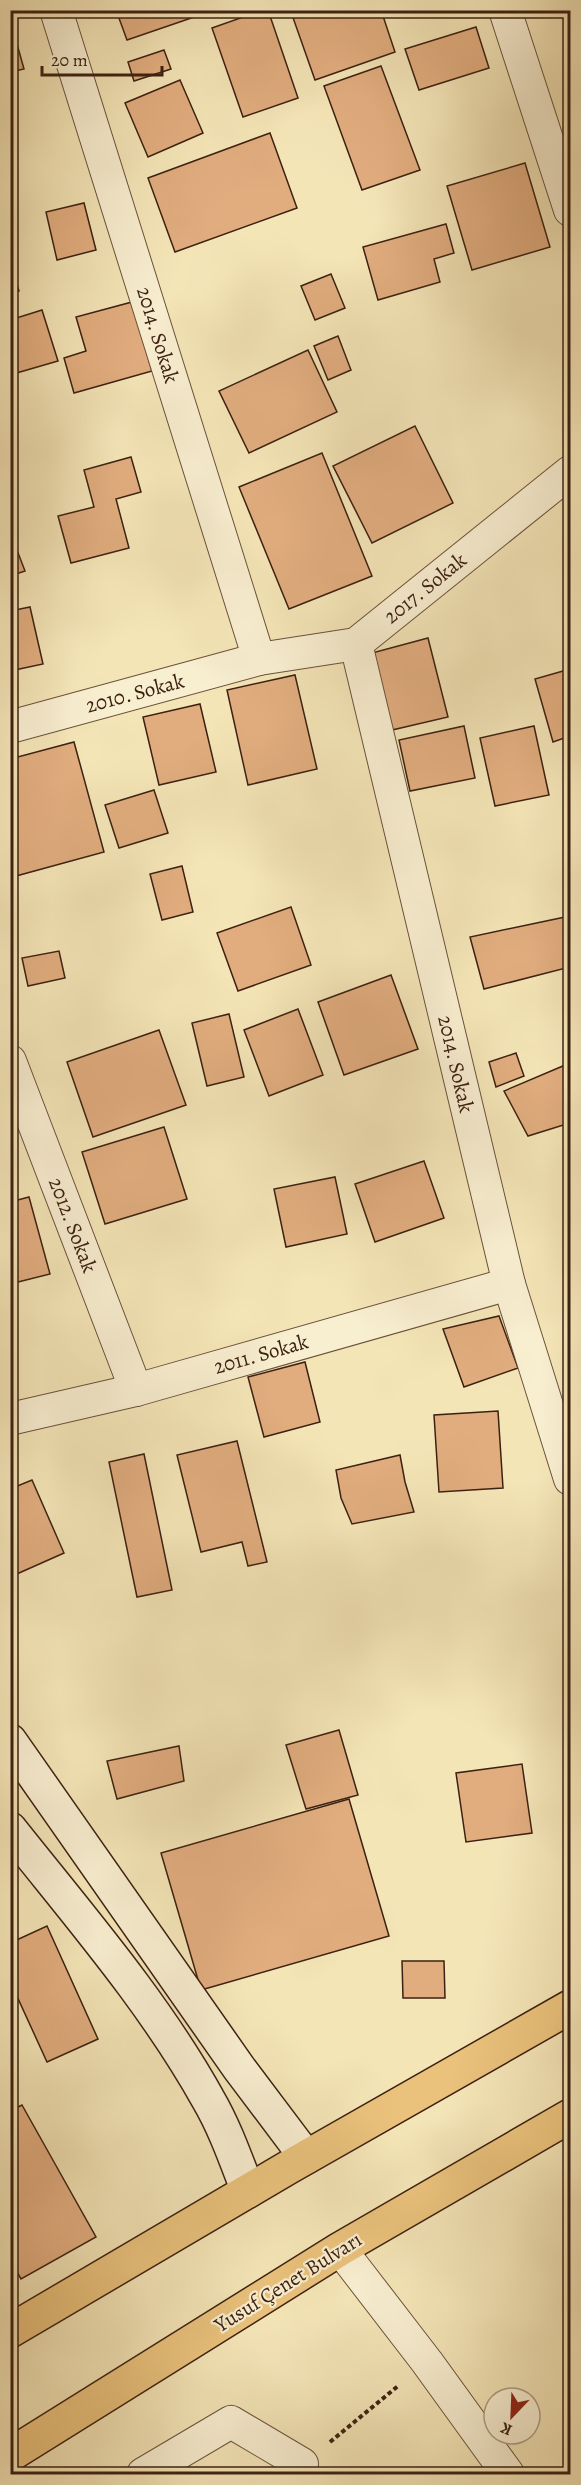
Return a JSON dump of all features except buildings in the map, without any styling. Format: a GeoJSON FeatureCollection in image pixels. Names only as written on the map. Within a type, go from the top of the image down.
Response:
{"type":"FeatureCollection","features":[{"type":"Feature","properties":{"kind":"highway"},"geometry":{"type":"LineString","coordinates":[[10,2331],[306,2157],[570,2007]]}},
{"type":"Feature","properties":{"kind":"highway","name":"Yusuf Çenet Bulvarı"},"geometry":{"type":"LineString","coordinates":[[10,2455],[340,2249],[570,2116]]}},
{"type":"Feature","properties":{"kind":"main road"},"geometry":{"type":"LineString","coordinates":[[10,1741],[240,2068],[306,2157]]}},
{"type":"Feature","properties":{"kind":"main road"},"geometry":{"type":"LineString","coordinates":[[10,1829],[143,1998],[207,2098],[222,2126],[248,2191]]}},
{"type":"Feature","properties":{"kind":"street","name":"2014. Sokak"},"geometry":{"type":"LineString","coordinates":[[56,10],[259,659]]}},
{"type":"Feature","properties":{"kind":"street"},"geometry":{"type":"LineString","coordinates":[[505,10],[570,210]]}},
{"type":"Feature","properties":{"kind":"street","name":"2017. Sokak"},"geometry":{"type":"LineString","coordinates":[[259,659],[356,644],[570,472]]}},
{"type":"Feature","properties":{"kind":"street","name":"2014. Sokak"},"geometry":{"type":"LineString","coordinates":[[356,644],[509,1284],[570,1479]]}},
{"type":"Feature","properties":{"kind":"street","name":"2010. Sokak"},"geometry":{"type":"LineString","coordinates":[[10,727],[259,659]]}},
{"type":"Feature","properties":{"kind":"street","name":"2012. Sokak"},"geometry":{"type":"LineString","coordinates":[[10,1061],[136,1390]]}},
{"type":"Feature","properties":{"kind":"street","name":"2011. Sokak"},"geometry":{"type":"LineString","coordinates":[[10,1419],[136,1390],[509,1284]]}},
{"type":"Feature","properties":{"kind":"street"},"geometry":{"type":"LineString","coordinates":[[340,2249],[427,2362],[508,2475]]}},
{"type":"Feature","properties":{"kind":"street"},"geometry":{"type":"LineString","coordinates":[[143,2475],[231,2422],[302,2464]]}},
{"type":"Feature","properties":{"kind":"path"},"geometry":{"type":"LineString","coordinates":[[302,2464],[427,2362]]}}]}
